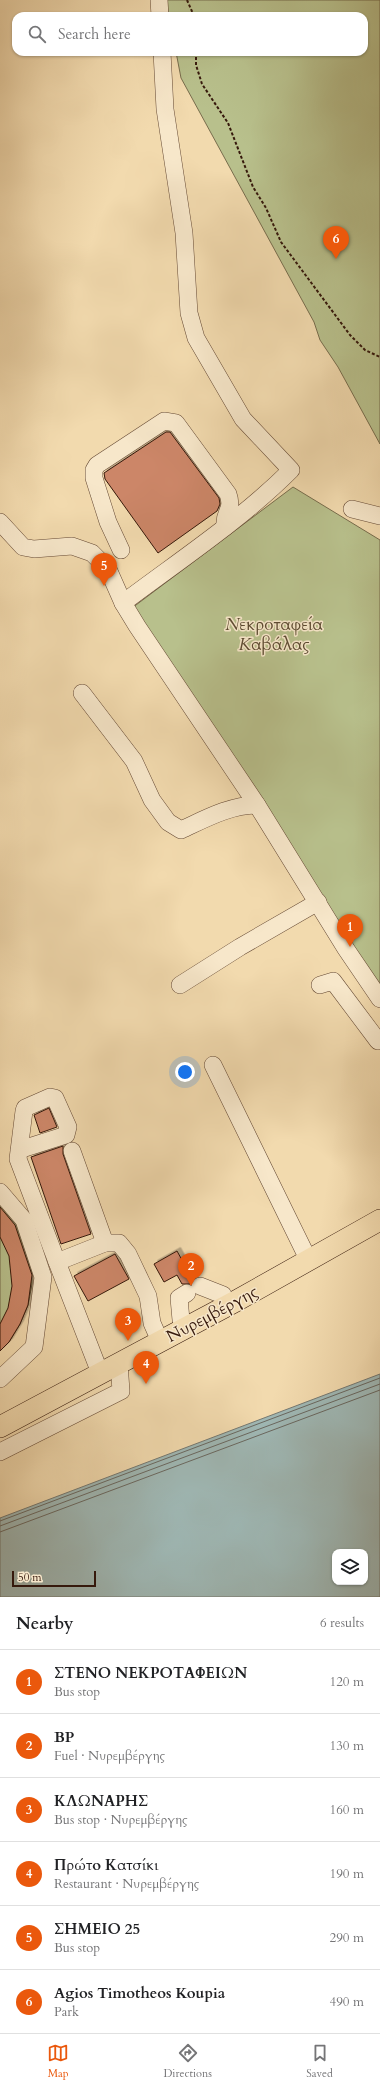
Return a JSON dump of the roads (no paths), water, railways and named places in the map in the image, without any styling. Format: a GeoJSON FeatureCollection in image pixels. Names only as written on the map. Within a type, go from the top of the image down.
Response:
{"type":"FeatureCollection","features":[{"type":"Feature","properties":{"kind":"main road","name":"Νυρεμβέργης"},"geometry":{"type":"LineString","coordinates":[[0,1427],[308,1261],[380,1220]]}},
{"type":"Feature","properties":{"kind":"street"},"geometry":{"type":"LineString","coordinates":[[159,0],[160,12]]}},
{"type":"Feature","properties":{"kind":"street"},"geometry":{"type":"LineString","coordinates":[[123,603],[225,527],[275,486],[291,470],[243,418],[196,338],[190,312],[184,233],[165,108],[162,56]]}},
{"type":"Feature","properties":{"kind":"street"},"geometry":{"type":"LineString","coordinates":[[121,550],[108,522],[94,478],[94,470],[97,465],[164,421],[176,422],[228,494],[230,508],[226,515],[225,527]]}},
{"type":"Feature","properties":{"kind":"street"},"geometry":{"type":"LineString","coordinates":[[352,509],[380,516]]}},
{"type":"Feature","properties":{"kind":"street"},"geometry":{"type":"LineString","coordinates":[[0,522],[22,547],[34,549],[72,546],[92,553],[108,570],[123,603],[257,805],[380,999]]}},
{"type":"Feature","properties":{"kind":"street"},"geometry":{"type":"LineString","coordinates":[[82,693],[134,761],[152,800],[168,822],[181,830],[220,812],[243,805],[257,805]]}},
{"type":"Feature","properties":{"kind":"street"},"geometry":{"type":"LineString","coordinates":[[180,985],[240,947],[318,902]]}},
{"type":"Feature","properties":{"kind":"street"},"geometry":{"type":"LineString","coordinates":[[320,985],[333,981],[374,1037],[378,1041],[380,1040]]}},
{"type":"Feature","properties":{"kind":"street"},"geometry":{"type":"LineString","coordinates":[[213,1066],[308,1261]]}},
{"type":"Feature","properties":{"kind":"street"},"geometry":{"type":"LineString","coordinates":[[19,1150],[18,1159],[21,1169],[100,1373]]}},
{"type":"Feature","properties":{"kind":"street"},"geometry":{"type":"LineString","coordinates":[[72,1151],[105,1243]]}},
{"type":"Feature","properties":{"kind":"street"},"geometry":{"type":"LineString","coordinates":[[0,1192],[24,1220],[43,1277],[34,1347],[0,1379]]}},
{"type":"Feature","properties":{"kind":"street"},"geometry":{"type":"LineString","coordinates":[[56,1262],[105,1243],[119,1243],[128,1254],[148,1296],[152,1323],[160,1341]]}},
{"type":"Feature","properties":{"kind":"street"},"geometry":{"type":"LineString","coordinates":[[181,1320],[179,1298],[194,1289],[224,1295]]}},
{"type":"Feature","properties":{"kind":"street"},"geometry":{"type":"LineString","coordinates":[[0,1452],[121,1391],[119,1363]]}},
{"type":"Feature","properties":{"kind":"water"},"geometry":{"type":"Polygon","coordinates":[[[380,1374],[380,1597],[0,1597],[0,1518],[380,1374]]]}},
{"type":"Feature","properties":{"kind":"place","name":"Agios Timotheos Koupia"},"geometry":{"type":"Point","coordinates":[336,259]}},
{"type":"Feature","properties":{"kind":"place","name":"ΣΗΜΕΙΟ 25"},"geometry":{"type":"Point","coordinates":[104,586]}},
{"type":"Feature","properties":{"kind":"place","name":"ΣΤΕΝΟ ΝΕΚΡΟΤΑΦΕΙΩΝ"},"geometry":{"type":"Point","coordinates":[350,947]}},
{"type":"Feature","properties":{"kind":"place","name":"BP"},"geometry":{"type":"Point","coordinates":[191,1286]}},
{"type":"Feature","properties":{"kind":"place","name":"ΚΛΩΝΑΡΗΣ"},"geometry":{"type":"Point","coordinates":[128,1341]}},
{"type":"Feature","properties":{"kind":"place","name":"Πρώτο Κατσίκι"},"geometry":{"type":"Point","coordinates":[146,1384]}},
{"type":"Feature","properties":{"kind":"park label","name":"Νεκροταφεία Καβάλας"},"geometry":{"type":"Point","coordinates":[274,634]}}]}
